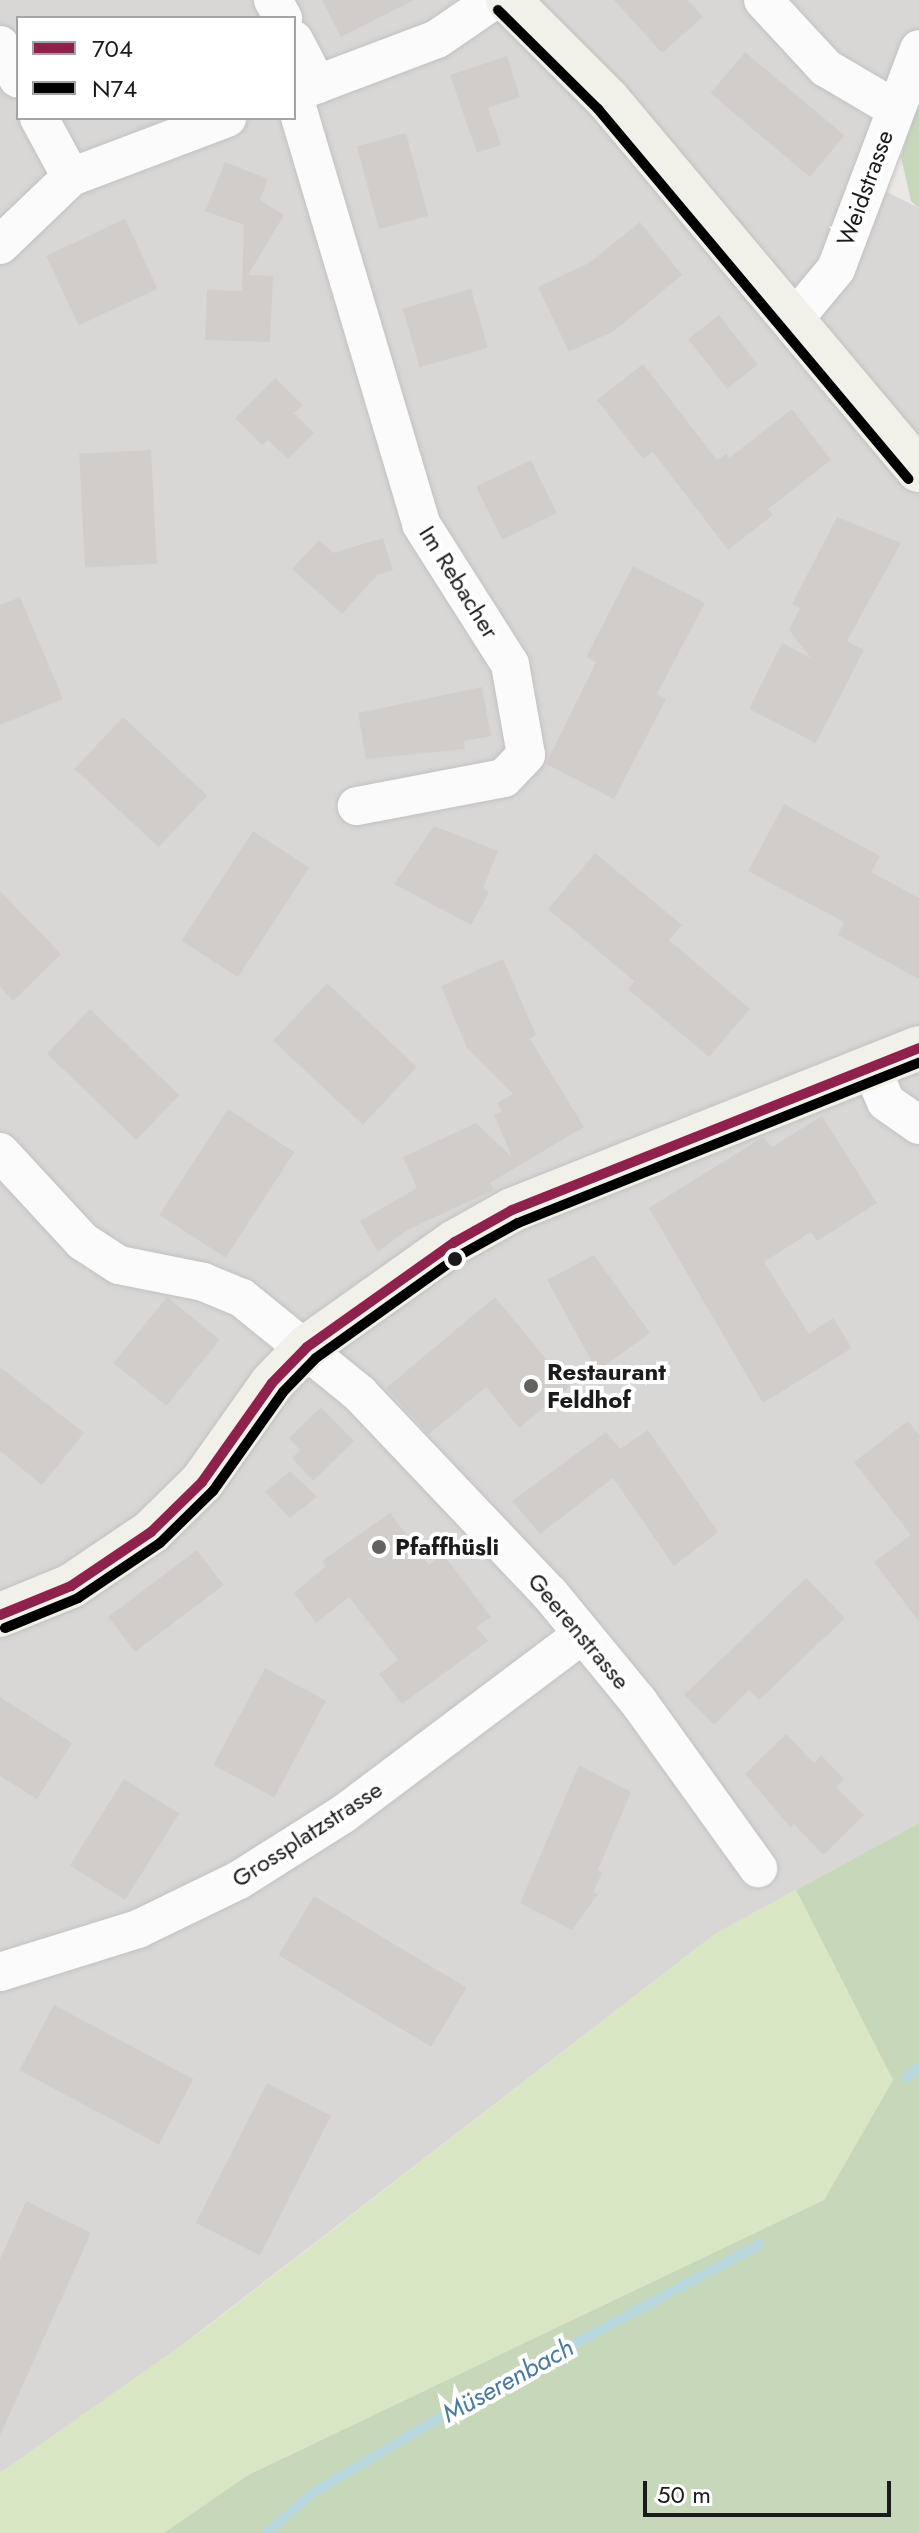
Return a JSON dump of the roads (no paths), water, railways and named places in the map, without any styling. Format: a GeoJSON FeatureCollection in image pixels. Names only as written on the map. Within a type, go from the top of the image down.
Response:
{"type":"FeatureCollection","features":[{"type":"Feature","properties":{"kind":"street"},"geometry":{"type":"LineString","coordinates":[[296,53],[302,91],[437,39],[494,0]]}},
{"type":"Feature","properties":{"kind":"street"},"geometry":{"type":"LineString","coordinates":[[508,0],[608,100],[796,317],[919,470]]}},
{"type":"Feature","properties":{"kind":"street"},"geometry":{"type":"LineString","coordinates":[[763,0],[826,68],[894,108]]}},
{"type":"Feature","properties":{"kind":"street"},"geometry":{"type":"LineString","coordinates":[[0,45],[16,75]]}},
{"type":"Feature","properties":{"kind":"street","name":"Weidstrasse"},"geometry":{"type":"LineString","coordinates":[[796,317],[836,269],[894,108],[919,49]]}},
{"type":"Feature","properties":{"kind":"street","name":"Im Rebacher"},"geometry":{"type":"LineString","coordinates":[[302,91],[421,524],[510,664],[526,755],[504,778],[357,806]]}},
{"type":"Feature","properties":{"kind":"street"},"geometry":{"type":"LineString","coordinates":[[40,120],[71,177]]}},
{"type":"Feature","properties":{"kind":"street"},"geometry":{"type":"LineString","coordinates":[[0,245],[71,177],[222,120]]}},
{"type":"Feature","properties":{"kind":"street"},"geometry":{"type":"LineString","coordinates":[[0,1615],[98,1570],[181,1506],[272,1383],[307,1347],[385,1287],[512,1210],[919,1048]]}},
{"type":"Feature","properties":{"kind":"street"},"geometry":{"type":"LineString","coordinates":[[870,1065],[886,1102],[919,1125]]}},
{"type":"Feature","properties":{"kind":"street","name":"Geerenstrasse"},"geometry":{"type":"LineString","coordinates":[[0,1152],[82,1241],[119,1265],[203,1282],[242,1298],[307,1347],[484,1518],[638,1701],[758,1868]]}},
{"type":"Feature","properties":{"kind":"street","name":"Grossplatzstrasse"},"geometry":{"type":"LineString","coordinates":[[0,1972],[138,1929],[239,1880],[387,1783],[582,1635]]}},
{"type":"Feature","properties":{"kind":"waterway","name":"Müserenbach"},"geometry":{"type":"LineString","coordinates":[[906,2078],[919,2067]]}},
{"type":"Feature","properties":{"kind":"waterway","name":"Müserenbach"},"geometry":{"type":"LineString","coordinates":[[267,2533],[314,2492],[470,2400],[759,2245]]}},
{"type":"Feature","properties":{"kind":"place","name":"Restaurant Feldhof"},"geometry":{"type":"Point","coordinates":[531,1386]}},
{"type":"Feature","properties":{"kind":"place","name":"Pfaffhüsli"},"geometry":{"type":"Point","coordinates":[379,1547]}}]}
